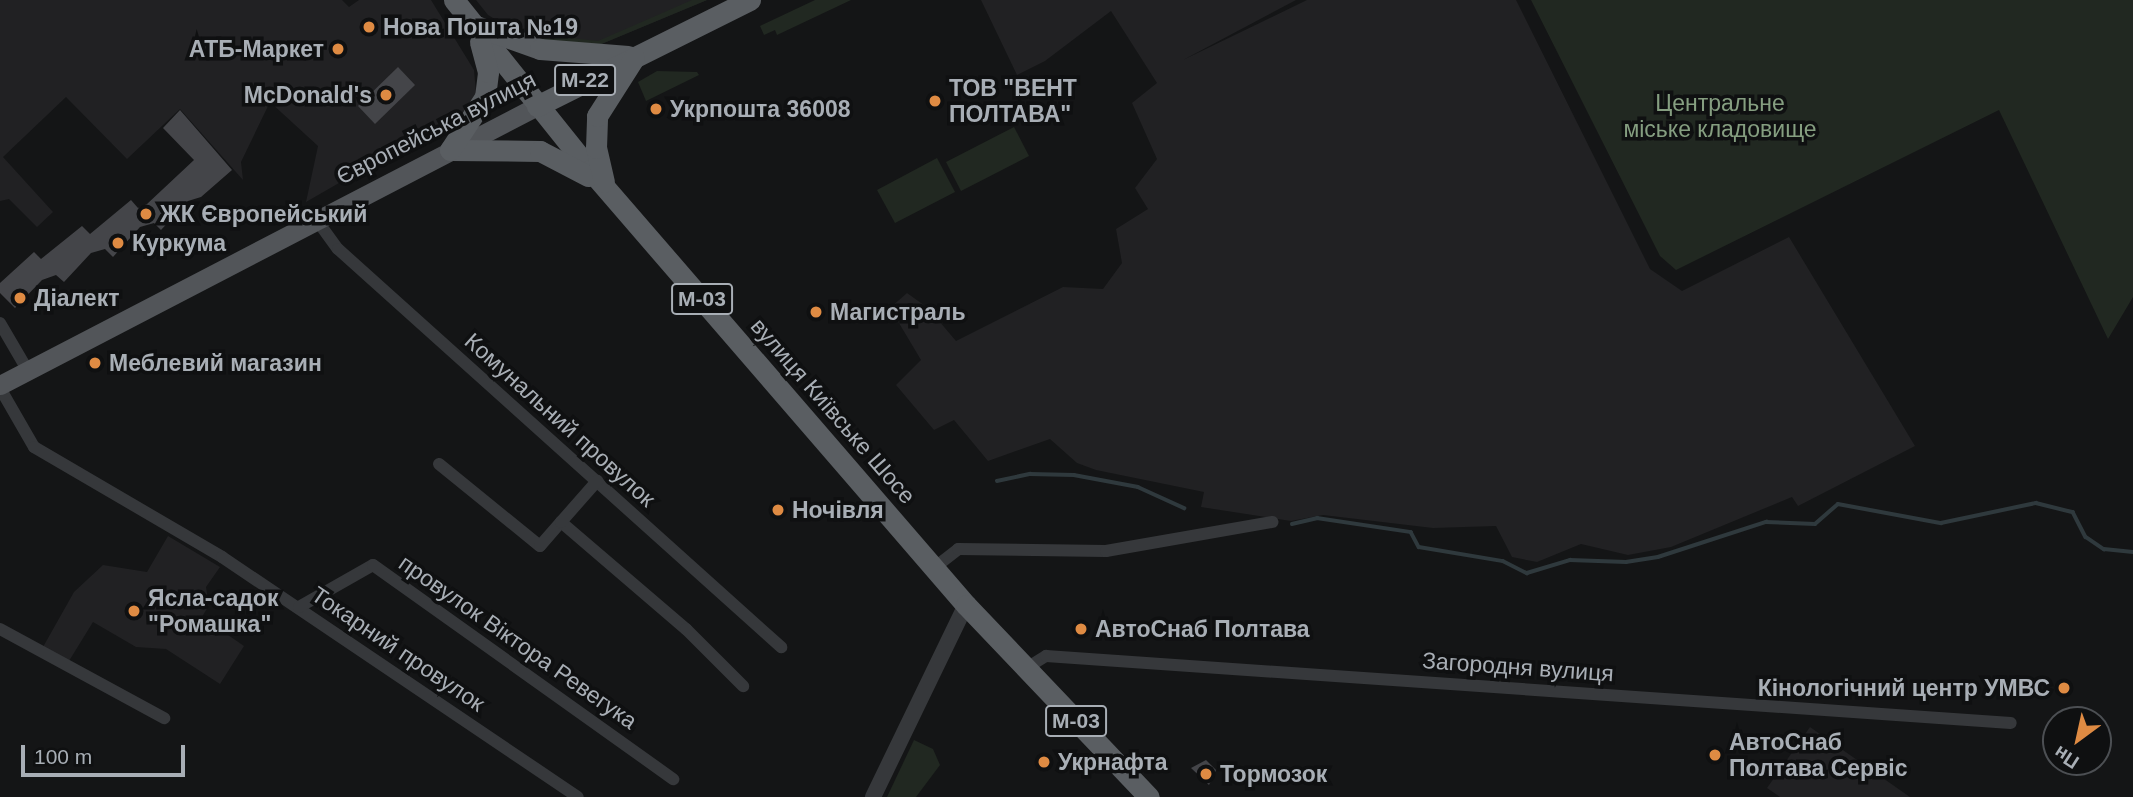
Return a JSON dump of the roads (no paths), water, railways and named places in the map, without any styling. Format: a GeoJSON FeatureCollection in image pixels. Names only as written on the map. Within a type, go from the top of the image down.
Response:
{"type":"FeatureCollection","features":[{"type":"Feature","properties":{"kind":"highway","name":"М-03"},"geometry":{"type":"LineString","coordinates":[[454,0],[471,24]]}},
{"type":"Feature","properties":{"kind":"highway","name":"Європейська вулиця"},"geometry":{"type":"LineString","coordinates":[[537,106],[750,0]]}},
{"type":"Feature","properties":{"kind":"highway","name":"вулиця Київське Шосе"},"geometry":{"type":"LineString","coordinates":[[471,24],[605,187],[966,605],[1149,797]]}},
{"type":"Feature","properties":{"kind":"highway"},"geometry":{"type":"LineString","coordinates":[[471,24],[540,49],[635,56],[597,116],[596,148],[605,187]]}},
{"type":"Feature","properties":{"kind":"highway"},"geometry":{"type":"LineString","coordinates":[[450,150],[474,118],[488,84],[487,61],[471,24]]}},
{"type":"Feature","properties":{"kind":"highway"},"geometry":{"type":"LineString","coordinates":[[450,150],[540,151],[605,187]]}},
{"type":"Feature","properties":{"kind":"main road","name":"Європейська вулиця"},"geometry":{"type":"LineString","coordinates":[[0,387],[316,219],[537,106]]}},
{"type":"Feature","properties":{"kind":"street","name":"Комунальний провулок"},"geometry":{"type":"LineString","coordinates":[[316,219],[338,248],[781,647]]}},
{"type":"Feature","properties":{"kind":"street"},"geometry":{"type":"LineString","coordinates":[[0,323],[27,371]]}},
{"type":"Feature","properties":{"kind":"street","name":"Токарний провулок"},"geometry":{"type":"LineString","coordinates":[[0,387],[34,447],[299,607],[578,797]]}},
{"type":"Feature","properties":{"kind":"street"},"geometry":{"type":"LineString","coordinates":[[439,464],[540,546],[597,481]]}},
{"type":"Feature","properties":{"kind":"street"},"geometry":{"type":"LineString","coordinates":[[561,522],[686,629],[743,686]]}},
{"type":"Feature","properties":{"kind":"street"},"geometry":{"type":"LineString","coordinates":[[934,568],[958,549],[1106,551],[1272,522]]}},
{"type":"Feature","properties":{"kind":"street","name":"провулок Віктора Ревегука"},"geometry":{"type":"LineString","coordinates":[[299,607],[373,565],[673,779]]}},
{"type":"Feature","properties":{"kind":"street"},"geometry":{"type":"LineString","coordinates":[[873,797],[966,605]]}},
{"type":"Feature","properties":{"kind":"street"},"geometry":{"type":"LineString","coordinates":[[0,629],[164,718]]}},
{"type":"Feature","properties":{"kind":"street","name":"Загородня вулиця"},"geometry":{"type":"LineString","coordinates":[[1025,669],[1046,656],[2011,723]]}},
{"type":"Feature","properties":{"kind":"waterway"},"geometry":{"type":"LineString","coordinates":[[997,481],[1030,474],[1074,475],[1138,487],[1184,508]]}},
{"type":"Feature","properties":{"kind":"waterway"},"geometry":{"type":"LineString","coordinates":[[1292,524],[1317,518],[1411,532],[1419,547],[1503,561],[1527,573],[1570,560],[1626,562],[1658,557],[1766,522],[1815,524],[1838,504],[1941,523],[2036,503],[2073,512],[2086,537],[2104,549],[2133,552]]}},
{"type":"Feature","properties":{"kind":"place","name":"Нова Пошта №19"},"geometry":{"type":"Point","coordinates":[369,27]}},
{"type":"Feature","properties":{"kind":"place","name":"АТБ-Маркет"},"geometry":{"type":"Point","coordinates":[338,49]}},
{"type":"Feature","properties":{"kind":"place","name":"McDonald's"},"geometry":{"type":"Point","coordinates":[386,95]}},
{"type":"Feature","properties":{"kind":"place","name":"ТОВ \"ВЕНТ ПОЛТАВА\""},"geometry":{"type":"Point","coordinates":[935,101]}},
{"type":"Feature","properties":{"kind":"place","name":"Укрпошта 36008"},"geometry":{"type":"Point","coordinates":[656,109]}},
{"type":"Feature","properties":{"kind":"place","name":"ЖК Європейський"},"geometry":{"type":"Point","coordinates":[146,214]}},
{"type":"Feature","properties":{"kind":"place","name":"Куркума"},"geometry":{"type":"Point","coordinates":[118,243]}},
{"type":"Feature","properties":{"kind":"place","name":"Діалект"},"geometry":{"type":"Point","coordinates":[20,298]}},
{"type":"Feature","properties":{"kind":"place","name":"Магистраль"},"geometry":{"type":"Point","coordinates":[816,312]}},
{"type":"Feature","properties":{"kind":"place","name":"Меблевий магазин"},"geometry":{"type":"Point","coordinates":[95,363]}},
{"type":"Feature","properties":{"kind":"place","name":"Ночівля"},"geometry":{"type":"Point","coordinates":[778,510]}},
{"type":"Feature","properties":{"kind":"place","name":"Ясла-садок \"Ромашка\""},"geometry":{"type":"Point","coordinates":[134,611]}},
{"type":"Feature","properties":{"kind":"place","name":"АвтоСнаб Полтава"},"geometry":{"type":"Point","coordinates":[1081,629]}},
{"type":"Feature","properties":{"kind":"place","name":"Кінологічний центр УМВС"},"geometry":{"type":"Point","coordinates":[2064,688]}},
{"type":"Feature","properties":{"kind":"place","name":"АвтоСнаб Полтава Сервіс"},"geometry":{"type":"Point","coordinates":[1715,755]}},
{"type":"Feature","properties":{"kind":"place","name":"Укрнафта"},"geometry":{"type":"Point","coordinates":[1044,762]}},
{"type":"Feature","properties":{"kind":"place","name":"Тормозок"},"geometry":{"type":"Point","coordinates":[1206,774]}},
{"type":"Feature","properties":{"kind":"park label","name":"Центральне міське кладовище"},"geometry":{"type":"Point","coordinates":[1720,116]}}]}
